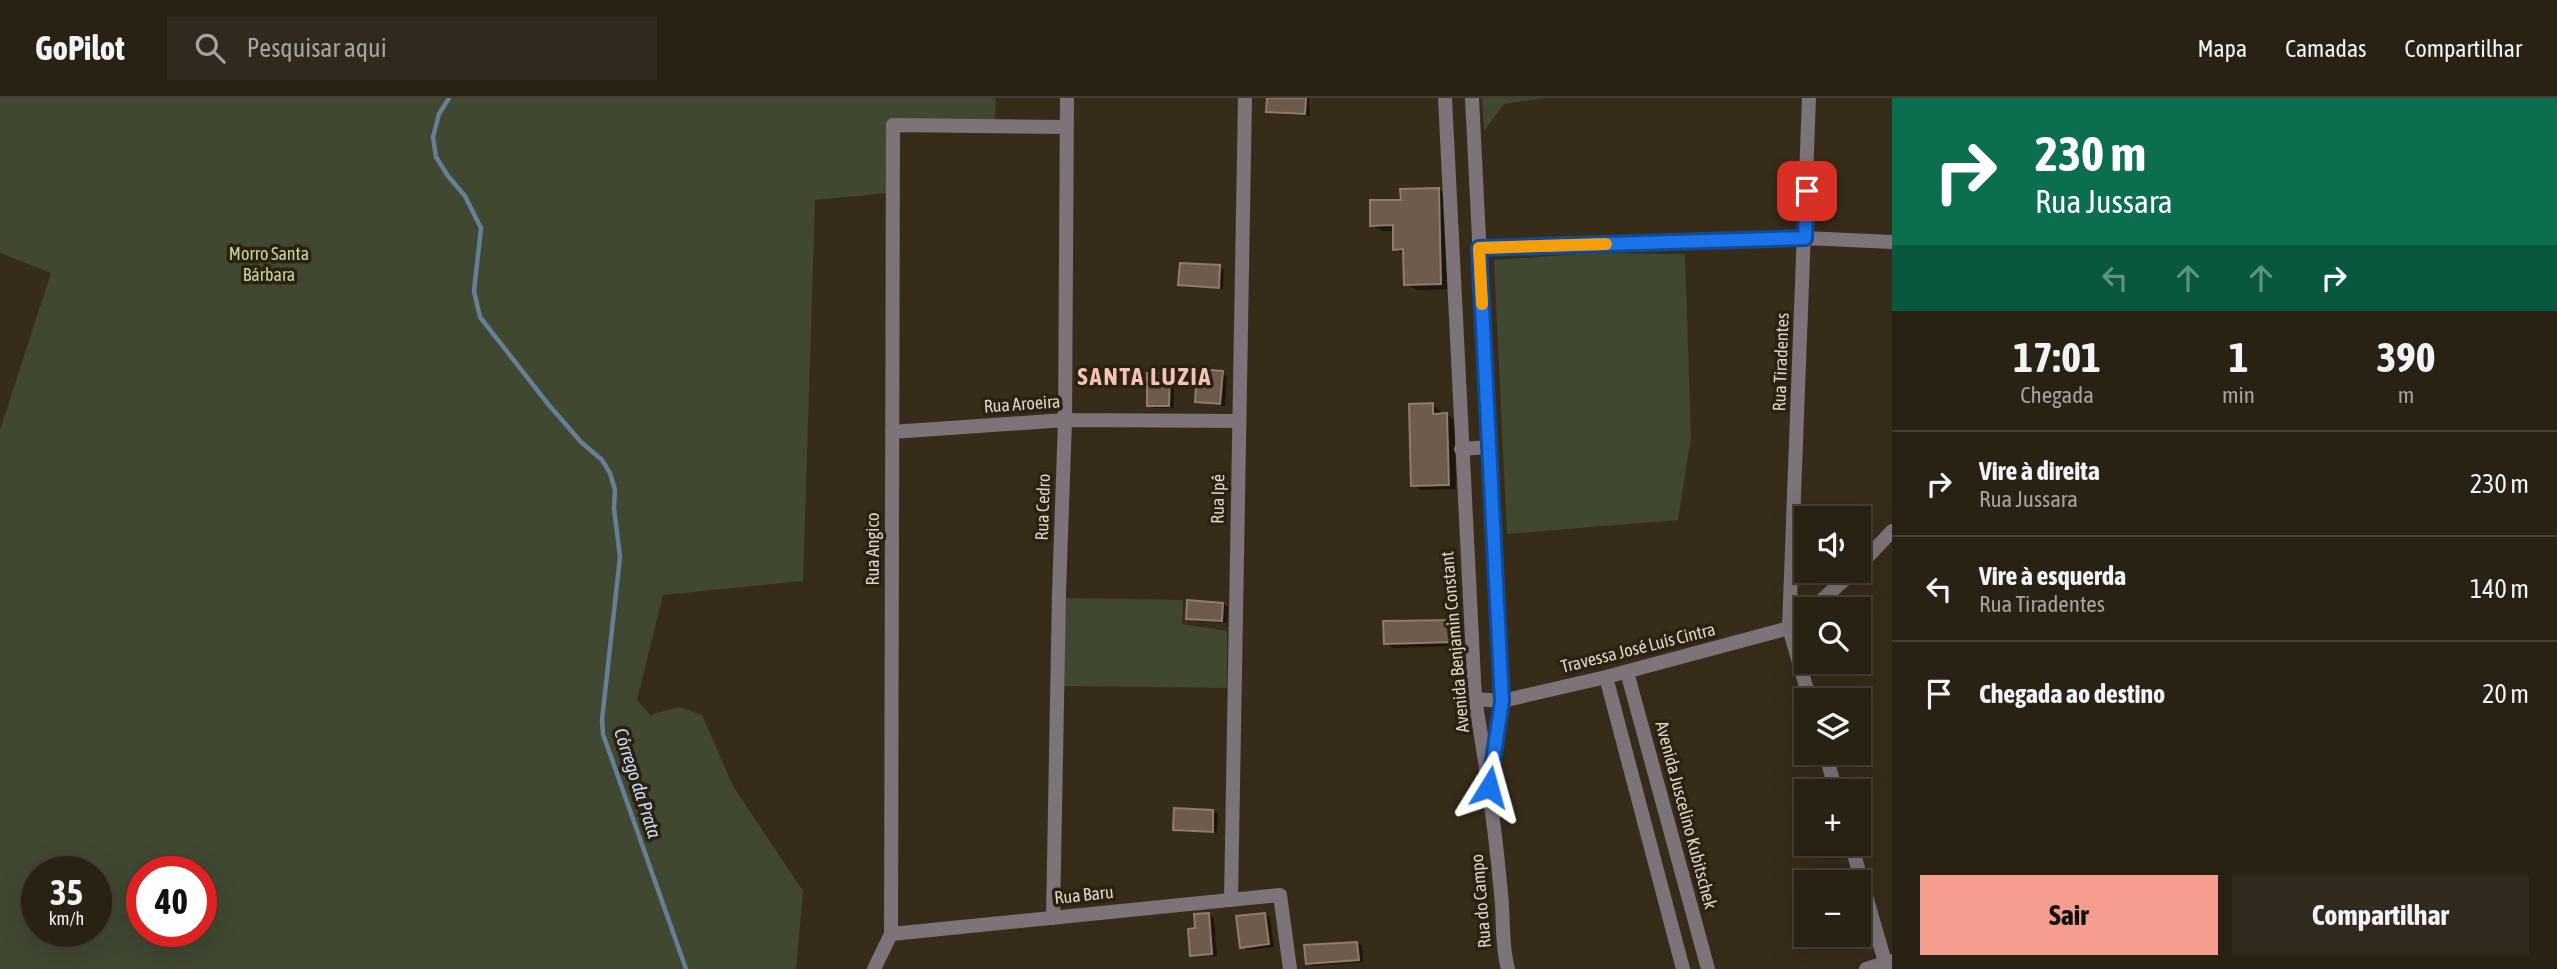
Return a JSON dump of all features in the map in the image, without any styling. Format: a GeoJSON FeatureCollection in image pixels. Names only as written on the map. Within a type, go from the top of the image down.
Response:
{"type":"FeatureCollection","features":[{"type":"Feature","properties":{"kind":"street","name":"Rua Cedro"},"geometry":{"type":"LineString","coordinates":[[1053,918],[1065,420],[1067,98]]}},
{"type":"Feature","properties":{"kind":"street","name":"Rua Ipê"},"geometry":{"type":"LineString","coordinates":[[1231,900],[1245,98]]}},
{"type":"Feature","properties":{"kind":"street","name":"Avenida Benjamin Constant"},"geometry":{"type":"LineString","coordinates":[[1445,98],[1475,699],[1489,787]]}},
{"type":"Feature","properties":{"kind":"street","name":"Avenida Benjamin Constant"},"geometry":{"type":"LineString","coordinates":[[1472,98],[1502,701],[1489,787]]}},
{"type":"Feature","properties":{"kind":"street","name":"Rua Tiradentes"},"geometry":{"type":"LineString","coordinates":[[1806,688],[1789,628],[1809,98]]}},
{"type":"Feature","properties":{"kind":"street","name":"Rua Angico"},"geometry":{"type":"LineString","coordinates":[[874,969],[891,934],[893,125],[1066,127]]}},
{"type":"Feature","properties":{"kind":"street"},"geometry":{"type":"LineString","coordinates":[[1479,248],[1805,238],[1892,242]]}},
{"type":"Feature","properties":{"kind":"street","name":"Rua Aroeira"},"geometry":{"type":"LineString","coordinates":[[892,432],[1065,420],[1238,421]]}},
{"type":"Feature","properties":{"kind":"street"},"geometry":{"type":"LineString","coordinates":[[1461,449],[1489,447]]}},
{"type":"Feature","properties":{"kind":"street"},"geometry":{"type":"LineString","coordinates":[[1871,554],[1892,531]]}},
{"type":"Feature","properties":{"kind":"street"},"geometry":{"type":"LineString","coordinates":[[1826,597],[1841,583]]}},
{"type":"Feature","properties":{"kind":"street","name":"Travessa José Luís Cintra"},"geometry":{"type":"LineString","coordinates":[[1475,699],[1502,701],[1606,677],[1789,628],[1794,624]]}},
{"type":"Feature","properties":{"kind":"street","name":"Avenida Juscelino Kubitschek"},"geometry":{"type":"LineString","coordinates":[[1627,671],[1708,969]]}},
{"type":"Feature","properties":{"kind":"street"},"geometry":{"type":"LineString","coordinates":[[1606,677],[1683,969]]}},
{"type":"Feature","properties":{"kind":"street","name":"Rua do Campo"},"geometry":{"type":"LineString","coordinates":[[1489,787],[1502,896],[1504,954],[1508,969]]}},
{"type":"Feature","properties":{"kind":"street"},"geometry":{"type":"LineString","coordinates":[[1855,856],[1888,964],[1866,969]]}},
{"type":"Feature","properties":{"kind":"street"},"geometry":{"type":"LineString","coordinates":[[1665,900],[1687,894]]}},
{"type":"Feature","properties":{"kind":"street","name":"Rua Baru"},"geometry":{"type":"LineString","coordinates":[[891,934],[1280,895],[1290,969]]}},
{"type":"Feature","properties":{"kind":"green space","name":"Morro Santa Bárbara"},"geometry":{"type":"Polygon","coordinates":[[[0,98],[996,98],[995,121],[889,122],[888,193],[815,200],[803,581],[663,595],[637,700],[650,715],[679,707],[702,715],[733,786],[803,891],[796,969],[0,969],[0,430],[51,273],[0,253],[0,98]]]}},
{"type":"Feature","properties":{"kind":"green space"},"geometry":{"type":"Polygon","coordinates":[[[1482,98],[1545,98],[1504,104],[1484,131],[1482,98]]]}},
{"type":"Feature","properties":{"kind":"green space"},"geometry":{"type":"Polygon","coordinates":[[[1593,253],[1685,254],[1691,437],[1678,520],[1507,534],[1494,260],[1593,253]]]}},
{"type":"Feature","properties":{"kind":"green space"},"geometry":{"type":"Polygon","coordinates":[[[1063,598],[1183,600],[1182,624],[1227,631],[1227,688],[1064,686],[1063,598]]]}},
{"type":"Feature","properties":{"kind":"building"},"geometry":{"type":"Polygon","coordinates":[[[1267,98],[1306,98],[1305,114],[1266,112],[1267,98]]]}},
{"type":"Feature","properties":{"kind":"building"},"geometry":{"type":"Polygon","coordinates":[[[1439,188],[1441,284],[1404,285],[1403,249],[1393,250],[1393,225],[1370,226],[1370,200],[1401,200],[1400,189],[1439,188]]]}},
{"type":"Feature","properties":{"kind":"building"},"geometry":{"type":"Polygon","coordinates":[[[1180,263],[1220,265],[1219,288],[1178,285],[1180,263]]]}},
{"type":"Feature","properties":{"kind":"building"},"geometry":{"type":"Polygon","coordinates":[[[1197,369],[1223,371],[1220,404],[1195,402],[1197,369]]]}},
{"type":"Feature","properties":{"kind":"building"},"geometry":{"type":"Polygon","coordinates":[[[1147,373],[1170,373],[1169,406],[1147,406],[1147,373]]]}},
{"type":"Feature","properties":{"kind":"building"},"geometry":{"type":"Polygon","coordinates":[[[1433,403],[1433,414],[1447,413],[1449,485],[1411,486],[1409,404],[1433,403]]]}},
{"type":"Feature","properties":{"kind":"building"},"geometry":{"type":"Polygon","coordinates":[[[1187,600],[1223,603],[1222,621],[1186,619],[1187,600]]]}},
{"type":"Feature","properties":{"kind":"building"},"geometry":{"type":"Polygon","coordinates":[[[1455,620],[1456,642],[1384,644],[1383,621],[1455,620]]]}},
{"type":"Feature","properties":{"kind":"building"},"geometry":{"type":"Polygon","coordinates":[[[1174,808],[1213,810],[1213,832],[1173,830],[1174,808]]]}},
{"type":"Feature","properties":{"kind":"building"},"geometry":{"type":"Polygon","coordinates":[[[1209,913],[1212,954],[1190,956],[1188,929],[1195,928],[1194,914],[1209,913]]]}},
{"type":"Feature","properties":{"kind":"building"},"geometry":{"type":"Polygon","coordinates":[[[1265,913],[1269,944],[1240,948],[1236,916],[1265,913]]]}},
{"type":"Feature","properties":{"kind":"building"},"geometry":{"type":"Polygon","coordinates":[[[1357,942],[1359,960],[1306,964],[1304,945],[1357,942]]]}},
{"type":"Feature","properties":{"kind":"waterway","name":"Córrego da Prata"},"geometry":{"type":"LineString","coordinates":[[449,98],[439,114],[433,137],[436,157],[465,196],[481,228],[474,291],[480,317],[548,404],[581,442],[602,460],[610,473],[615,490],[614,508],[620,557],[602,720],[603,734],[686,969]]}},
{"type":"Feature","properties":{"kind":"slow traffic"},"geometry":{"type":"LineString","coordinates":[[1482,304],[1479,248],[1606,244]]}},
{"type":"Feature","properties":{"kind":"district","name":"SANTA LUZIA"},"geometry":{"type":"Point","coordinates":[1145,377]}},
{"type":"Feature","properties":{"kind":"route"},"geometry":{"type":"LineString","coordinates":[[1489,787],[1502,701],[1479,248],[1805,238],[1807,191]]}}]}
